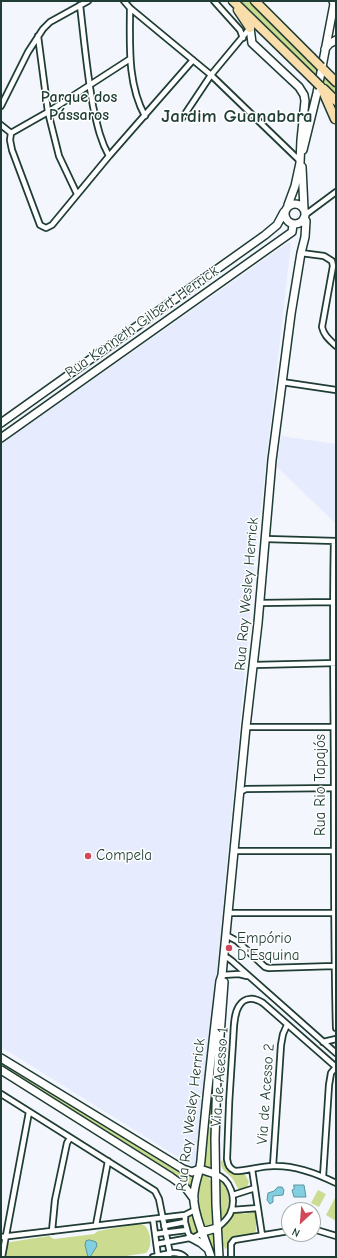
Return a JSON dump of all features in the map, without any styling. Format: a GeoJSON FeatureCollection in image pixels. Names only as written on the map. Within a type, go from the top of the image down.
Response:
{"type":"FeatureCollection","features":[{"type":"Feature","properties":{"kind":"highway"},"geometry":{"type":"LineString","coordinates":[[255,1],[336,82]]}},
{"type":"Feature","properties":{"kind":"highway"},"geometry":{"type":"LineString","coordinates":[[262,1],[297,43]]}},
{"type":"Feature","properties":{"kind":"highway"},"geometry":{"type":"LineString","coordinates":[[234,2],[238,12],[250,28]]}},
{"type":"Feature","properties":{"kind":"highway"},"geometry":{"type":"LineString","coordinates":[[234,2],[336,101]]}},
{"type":"Feature","properties":{"kind":"highway"},"geometry":{"type":"LineString","coordinates":[[322,68],[327,69],[336,75]]}},
{"type":"Feature","properties":{"kind":"highway"},"geometry":{"type":"LineString","coordinates":[[321,87],[335,119]]}},
{"type":"Feature","properties":{"kind":"street"},"geometry":{"type":"LineString","coordinates":[[1,106],[43,29],[50,22],[88,1]]}},
{"type":"Feature","properties":{"kind":"street"},"geometry":{"type":"LineString","coordinates":[[124,1],[130,8],[211,75],[300,162]]}},
{"type":"Feature","properties":{"kind":"street"},"geometry":{"type":"LineString","coordinates":[[214,1],[240,30],[243,38]]}},
{"type":"Feature","properties":{"kind":"street"},"geometry":{"type":"LineString","coordinates":[[1,423],[277,225],[295,186],[317,92],[324,49],[335,4]]}},
{"type":"Feature","properties":{"kind":"street"},"geometry":{"type":"LineString","coordinates":[[80,5],[89,86],[102,145],[109,156]]}},
{"type":"Feature","properties":{"kind":"street"},"geometry":{"type":"LineString","coordinates":[[130,8],[130,59],[137,101],[145,116]]}},
{"type":"Feature","properties":{"kind":"street"},"geometry":{"type":"LineString","coordinates":[[183,117],[211,75],[250,28]]}},
{"type":"Feature","properties":{"kind":"street","name":"Rua Ray Wesley Herrick"},"geometry":{"type":"LineString","coordinates":[[210,1256],[195,1210],[194,1189],[200,1169],[209,1067],[222,975],[246,727],[254,665],[272,460],[291,314],[301,250],[305,237],[306,221],[304,214],[302,165],[300,162],[305,101],[304,95],[299,88],[252,43],[250,28]]}},
{"type":"Feature","properties":{"kind":"street"},"geometry":{"type":"LineString","coordinates":[[38,36],[48,112],[60,156],[77,194]]}},
{"type":"Feature","properties":{"kind":"street"},"geometry":{"type":"LineString","coordinates":[[324,49],[336,40]]}},
{"type":"Feature","properties":{"kind":"street"},"geometry":{"type":"LineString","coordinates":[[11,133],[48,112],[130,59]]}},
{"type":"Feature","properties":{"kind":"street"},"geometry":{"type":"LineString","coordinates":[[11,133],[10,140],[12,150],[40,226],[46,228],[52,225],[192,60]]}},
{"type":"Feature","properties":{"kind":"street"},"geometry":{"type":"LineString","coordinates":[[1,125],[11,133]]}},
{"type":"Feature","properties":{"kind":"street"},"geometry":{"type":"LineString","coordinates":[[294,225],[298,224],[304,214],[336,192]]}},
{"type":"Feature","properties":{"kind":"street"},"geometry":{"type":"LineString","coordinates":[[286,208],[295,203],[301,206],[304,214]]}},
{"type":"Feature","properties":{"kind":"street"},"geometry":{"type":"LineString","coordinates":[[286,208],[285,219],[294,225],[300,234],[301,250],[324,256],[332,262],[333,266],[322,327],[327,338],[336,346]]}},
{"type":"Feature","properties":{"kind":"street","name":"Rua Kenneth Gilbert Herrick"},"geometry":{"type":"LineString","coordinates":[[1,438],[292,232],[294,225]]}},
{"type":"Feature","properties":{"kind":"street"},"geometry":{"type":"LineString","coordinates":[[282,382],[336,390]]}},
{"type":"Feature","properties":{"kind":"street"},"geometry":{"type":"LineString","coordinates":[[266,540],[335,541]]}},
{"type":"Feature","properties":{"kind":"street","name":"Rua Rio Tapajós"},"geometry":{"type":"LineString","coordinates":[[335,541],[333,602],[333,727],[335,788],[333,851],[336,1028]]}},
{"type":"Feature","properties":{"kind":"street"},"geometry":{"type":"LineString","coordinates":[[260,603],[333,602]]}},
{"type":"Feature","properties":{"kind":"street"},"geometry":{"type":"LineString","coordinates":[[254,665],[334,664]]}},
{"type":"Feature","properties":{"kind":"street"},"geometry":{"type":"LineString","coordinates":[[246,727],[333,727]]}},
{"type":"Feature","properties":{"kind":"street"},"geometry":{"type":"LineString","coordinates":[[240,792],[246,789],[335,788]]}},
{"type":"Feature","properties":{"kind":"street"},"geometry":{"type":"LineString","coordinates":[[235,851],[333,851]]}},
{"type":"Feature","properties":{"kind":"street"},"geometry":{"type":"LineString","coordinates":[[228,913],[335,913]]}},
{"type":"Feature","properties":{"kind":"street"},"geometry":{"type":"LineString","coordinates":[[226,935],[237,941],[265,967],[334,966]]}},
{"type":"Feature","properties":{"kind":"street"},"geometry":{"type":"LineString","coordinates":[[223,957],[232,961],[336,1053]]}},
{"type":"Feature","properties":{"kind":"street"},"geometry":{"type":"LineString","coordinates":[[222,975],[239,974],[249,976]]}},
{"type":"Feature","properties":{"kind":"street","name":"Rua Ray Wesley Herrick"},"geometry":{"type":"LineString","coordinates":[[219,1257],[215,1174],[217,1077],[225,983],[222,975]]}},
{"type":"Feature","properties":{"kind":"street","name":"Via de Acesso 1"},"geometry":{"type":"LineString","coordinates":[[252,1169],[235,1170],[228,1166],[229,1095],[236,1014],[242,1002],[251,998],[263,1003],[287,1025]]}},
{"type":"Feature","properties":{"kind":"street"},"geometry":{"type":"LineString","coordinates":[[287,1025],[336,1067],[331,1073],[329,1085],[323,1177]]}},
{"type":"Feature","properties":{"kind":"street","name":"Via de Acesso 2"},"geometry":{"type":"LineString","coordinates":[[273,1166],[280,1045],[287,1025]]}},
{"type":"Feature","properties":{"kind":"street"},"geometry":{"type":"LineString","coordinates":[[323,1042],[336,1039]]}},
{"type":"Feature","properties":{"kind":"street"},"geometry":{"type":"LineString","coordinates":[[1,1058],[183,1169],[192,1172],[200,1169],[219,1175],[226,1182],[232,1195],[232,1210],[226,1220],[217,1228],[206,1231],[202,1230],[199,1235],[166,1232],[155,1234]]}},
{"type":"Feature","properties":{"kind":"street"},"geometry":{"type":"LineString","coordinates":[[1,1070],[172,1177],[185,1187],[194,1199]]}},
{"type":"Feature","properties":{"kind":"street"},"geometry":{"type":"LineString","coordinates":[[1,1094],[154,1191],[159,1199],[170,1254]]}},
{"type":"Feature","properties":{"kind":"street"},"geometry":{"type":"LineString","coordinates":[[2,1257],[3,1237],[29,1112]]}},
{"type":"Feature","properties":{"kind":"street"},"geometry":{"type":"LineString","coordinates":[[52,1231],[55,1200],[67,1143],[70,1138]]}},
{"type":"Feature","properties":{"kind":"street"},"geometry":{"type":"LineString","coordinates":[[96,1225],[108,1161]]}},
{"type":"Feature","properties":{"kind":"street"},"geometry":{"type":"LineString","coordinates":[[262,1235],[252,1169],[273,1166],[301,1169],[336,1183]]}},
{"type":"Feature","properties":{"kind":"street"},"geometry":{"type":"LineString","coordinates":[[232,1195],[255,1188]]}},
{"type":"Feature","properties":{"kind":"street"},"geometry":{"type":"LineString","coordinates":[[232,1210],[258,1208]]}},
{"type":"Feature","properties":{"kind":"street"},"geometry":{"type":"LineString","coordinates":[[3,1237],[185,1215],[195,1210]]}},
{"type":"Feature","properties":{"kind":"street"},"geometry":{"type":"LineString","coordinates":[[185,1215],[185,1222],[189,1234],[208,1249],[210,1256]]}},
{"type":"Feature","properties":{"kind":"street"},"geometry":{"type":"LineString","coordinates":[[153,1219],[157,1244],[156,1256],[179,1253],[185,1257]]}},
{"type":"Feature","properties":{"kind":"street"},"geometry":{"type":"LineString","coordinates":[[164,1226],[185,1222]]}},
{"type":"Feature","properties":{"kind":"street"},"geometry":{"type":"LineString","coordinates":[[231,1257],[231,1244],[234,1240],[281,1232]]}},
{"type":"Feature","properties":{"kind":"street"},"geometry":{"type":"LineString","coordinates":[[321,1232],[336,1236]]}},
{"type":"Feature","properties":{"kind":"street"},"geometry":{"type":"LineString","coordinates":[[157,1244],[168,1242],[189,1234]]}},
{"type":"Feature","properties":{"kind":"shaded area"},"geometry":{"type":"Polygon","coordinates":[[[289,242],[291,244],[257,542],[218,959],[196,1164],[194,1167],[1,1047],[1,444],[289,242]]]}},
{"type":"Feature","properties":{"kind":"shaded area"},"geometry":{"type":"Polygon","coordinates":[[[281,436],[336,444],[336,524],[277,467],[281,436]]]}},
{"type":"Feature","properties":{"kind":"green space"},"geometry":{"type":"Polygon","coordinates":[[[239,1],[250,1],[320,69],[318,79],[239,1]]]}},
{"type":"Feature","properties":{"kind":"green space"},"geometry":{"type":"Polygon","coordinates":[[[322,72],[336,86],[336,97],[320,82],[322,72]]]}},
{"type":"Feature","properties":{"kind":"green space"},"geometry":{"type":"Polygon","coordinates":[[[220,1009],[212,1113],[211,1168],[204,1166],[207,1139],[206,1128],[220,1009]]]}},
{"type":"Feature","properties":{"kind":"green space"},"geometry":{"type":"Polygon","coordinates":[[[1,1061],[177,1169],[194,1177],[191,1187],[180,1177],[1,1066],[1,1061]]]}},
{"type":"Feature","properties":{"kind":"green space"},"geometry":{"type":"Polygon","coordinates":[[[224,1160],[225,1165],[229,1170],[244,1173],[249,1182],[246,1189],[238,1189],[232,1178],[225,1172],[221,1164],[221,1161],[224,1160]]]}},
{"type":"Feature","properties":{"kind":"green space"},"geometry":{"type":"Polygon","coordinates":[[[201,1176],[208,1176],[212,1184],[213,1223],[212,1226],[208,1228],[203,1226],[196,1196],[201,1176]]]}},
{"type":"Feature","properties":{"kind":"green space"},"geometry":{"type":"Polygon","coordinates":[[[218,1179],[225,1186],[229,1199],[227,1212],[220,1218],[218,1179]]]}},
{"type":"Feature","properties":{"kind":"green space"},"geometry":{"type":"Polygon","coordinates":[[[318,1190],[326,1194],[321,1203],[321,1202],[312,1202],[318,1190]]]}},
{"type":"Feature","properties":{"kind":"green space"},"geometry":{"type":"Polygon","coordinates":[[[336,1196],[336,1221],[326,1215],[336,1196]]]}},
{"type":"Feature","properties":{"kind":"green space"},"geometry":{"type":"Polygon","coordinates":[[[242,1210],[243,1214],[248,1213],[247,1210],[254,1212],[256,1215],[256,1231],[233,1239],[225,1250],[224,1246],[221,1246],[221,1230],[233,1212],[242,1210]]]}},
{"type":"Feature","properties":{"kind":"green space"},"geometry":{"type":"Polygon","coordinates":[[[193,1214],[199,1232],[194,1235],[189,1229],[188,1223],[189,1215],[193,1214]]]}},
{"type":"Feature","properties":{"kind":"green space"},"geometry":{"type":"Polygon","coordinates":[[[137,1224],[144,1225],[150,1235],[150,1247],[146,1253],[120,1257],[4,1257],[7,1246],[10,1242],[49,1236],[54,1239],[94,1234],[98,1231],[137,1224]]]}},
{"type":"Feature","properties":{"kind":"green space"},"geometry":{"type":"Polygon","coordinates":[[[214,1232],[216,1257],[213,1257],[206,1234],[214,1232]]]}},
{"type":"Feature","properties":{"kind":"water"},"geometry":{"type":"Polygon","coordinates":[[[294,1185],[304,1185],[306,1197],[294,1197],[292,1190],[294,1189],[294,1185]]]}},
{"type":"Feature","properties":{"kind":"water"},"geometry":{"type":"Polygon","coordinates":[[[278,1187],[282,1187],[284,1190],[283,1195],[273,1196],[273,1202],[270,1204],[267,1200],[268,1193],[274,1191],[278,1187]]]}},
{"type":"Feature","properties":{"kind":"water"},"geometry":{"type":"Polygon","coordinates":[[[90,1240],[96,1242],[97,1246],[90,1257],[88,1257],[85,1245],[86,1241],[90,1240]]]}},
{"type":"Feature","properties":{"kind":"place","name":"Compela"},"geometry":{"type":"Point","coordinates":[88,856]}},
{"type":"Feature","properties":{"kind":"place","name":"Empório D'Esquina"},"geometry":{"type":"Point","coordinates":[229,948]}},
{"type":"Feature","properties":{"kind":"district","name":"Parque dos Pássaros"},"geometry":{"type":"Point","coordinates":[79,106]}},
{"type":"Feature","properties":{"kind":"district","name":"Jardim Guanabara"},"geometry":{"type":"Point","coordinates":[237,117]}}]}
